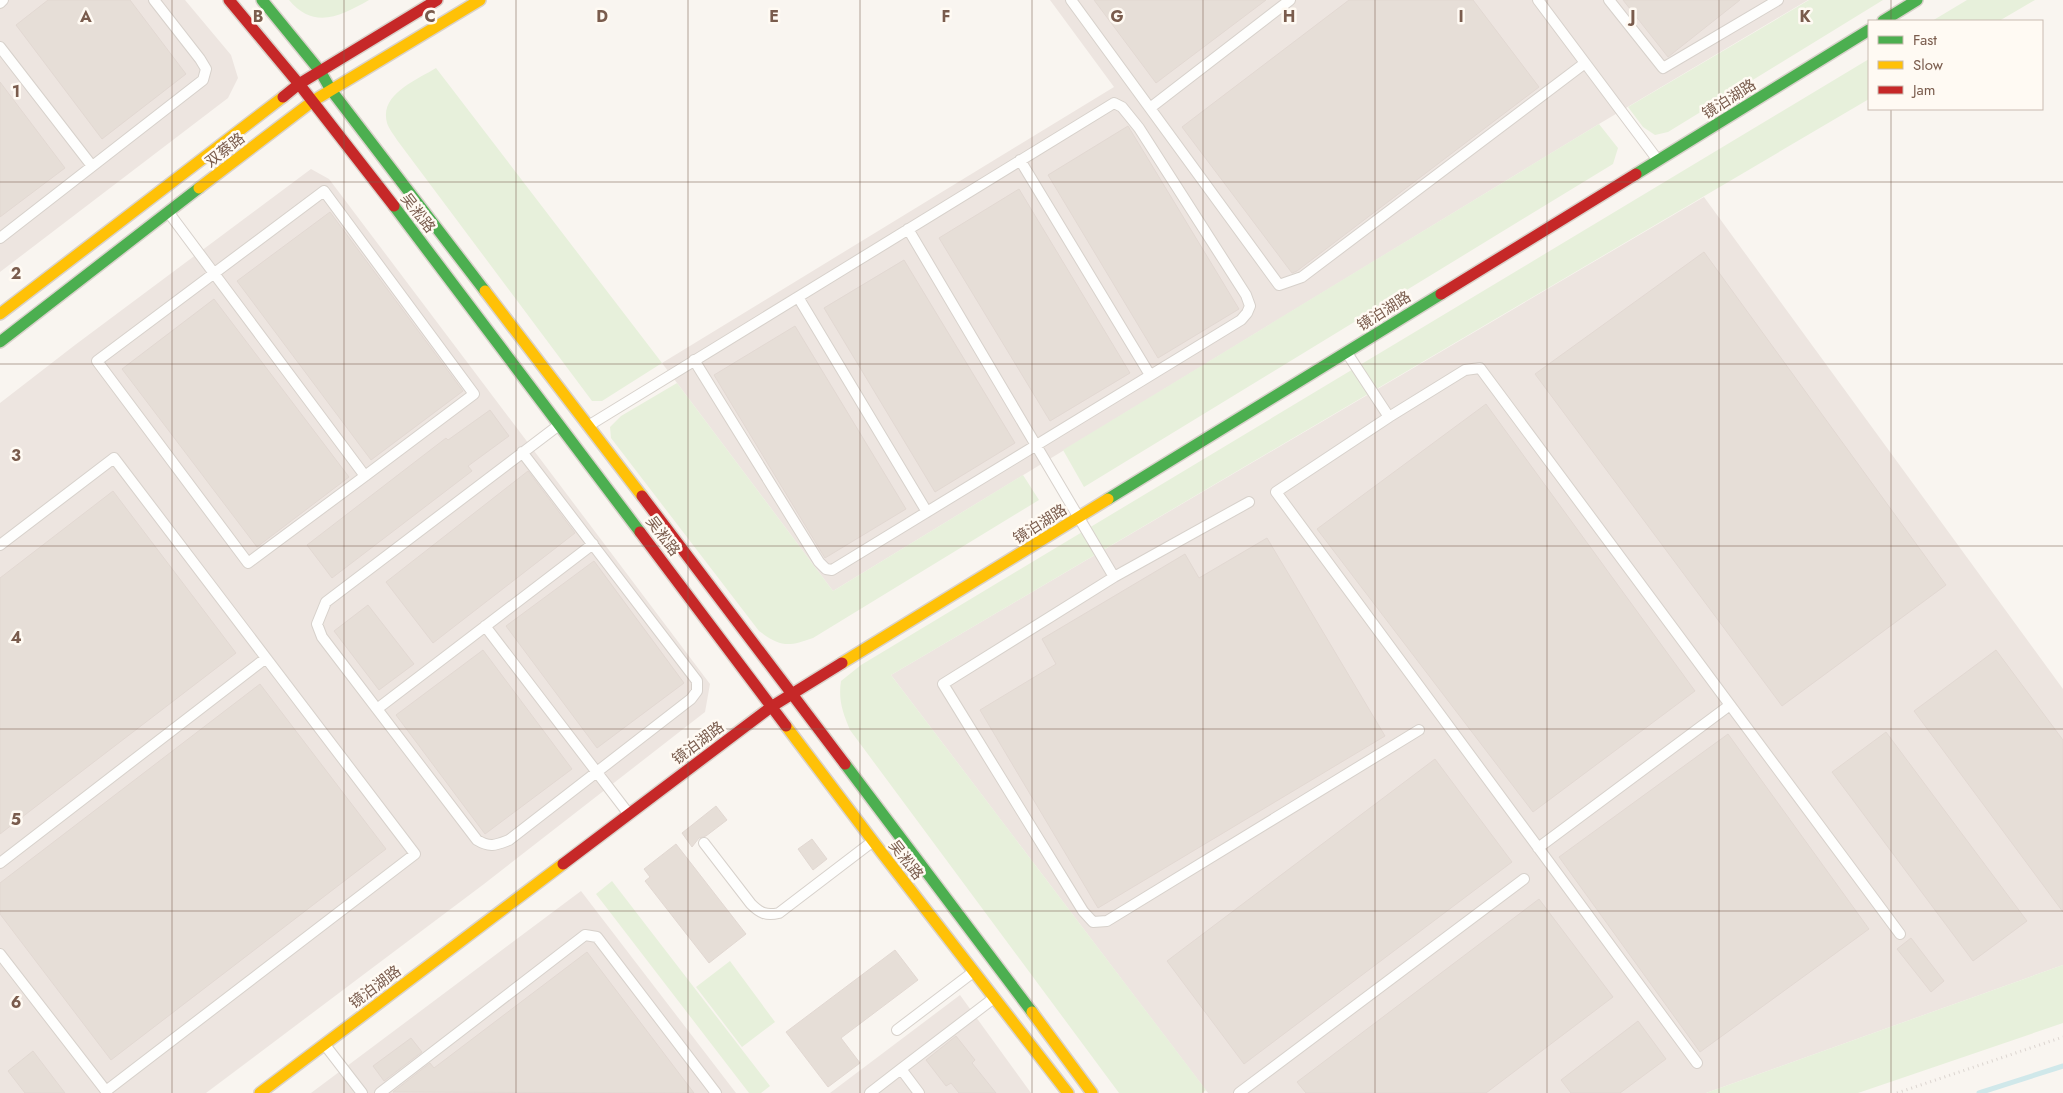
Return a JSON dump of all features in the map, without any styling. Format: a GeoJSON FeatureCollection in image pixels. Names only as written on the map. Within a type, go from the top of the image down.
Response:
{"type":"FeatureCollection","features":[{"type":"Feature","properties":{"kind":"street","name":"吴淞路"},"geometry":{"type":"LineString","coordinates":[[230,0],[313,101],[560,424],[579,432],[793,694],[983,965],[994,998],[1063,1091]]}},
{"type":"Feature","properties":{"kind":"street","name":"吴淞路"},"geometry":{"type":"LineString","coordinates":[[262,0],[320,71],[331,90],[579,432],[771,707],[873,842],[983,965],[1092,1093]]}},
{"type":"Feature","properties":{"kind":"street","name":"双蔡路"},"geometry":{"type":"LineString","coordinates":[[0,314],[299,84],[437,0]]}},
{"type":"Feature","properties":{"kind":"street","name":"双蔡路"},"geometry":{"type":"LineString","coordinates":[[0,342],[313,101],[480,0]]}},
{"type":"Feature","properties":{"kind":"street"},"geometry":{"type":"LineString","coordinates":[[1885,20],[1917,0]]}},
{"type":"Feature","properties":{"kind":"street","name":"镜泊湖路"},"geometry":{"type":"LineString","coordinates":[[260,1093],[771,707],[1868,31]]}},
{"type":"Feature","properties":{"kind":"lane"},"geometry":{"type":"LineString","coordinates":[[0,238],[203,80],[206,70],[200,59],[154,0]]}},
{"type":"Feature","properties":{"kind":"lane"},"geometry":{"type":"LineString","coordinates":[[1071,0],[1279,285],[1302,277],[1585,63]]}},
{"type":"Feature","properties":{"kind":"lane"},"geometry":{"type":"LineString","coordinates":[[1150,108],[1290,0]]}},
{"type":"Feature","properties":{"kind":"lane"},"geometry":{"type":"LineString","coordinates":[[1538,0],[1658,160]]}},
{"type":"Feature","properties":{"kind":"lane"},"geometry":{"type":"LineString","coordinates":[[1609,0],[1663,68],[1778,0]]}},
{"type":"Feature","properties":{"kind":"lane"},"geometry":{"type":"LineString","coordinates":[[0,47],[92,166]]}},
{"type":"Feature","properties":{"kind":"lane"},"geometry":{"type":"LineString","coordinates":[[579,432],[694,360],[1114,103],[1122,107],[1139,128],[1246,295],[1250,306],[1241,320],[832,570],[826,569],[819,562],[694,360]]}},
{"type":"Feature","properties":{"kind":"lane"},"geometry":{"type":"LineString","coordinates":[[1020,160],[1150,375]]}},
{"type":"Feature","properties":{"kind":"lane"},"geometry":{"type":"LineString","coordinates":[[324,192],[474,394],[364,476],[248,563],[97,361],[324,192]]}},
{"type":"Feature","properties":{"kind":"lane"},"geometry":{"type":"LineString","coordinates":[[168,212],[364,476]]}},
{"type":"Feature","properties":{"kind":"lane"},"geometry":{"type":"LineString","coordinates":[[908,229],[1114,577]]}},
{"type":"Feature","properties":{"kind":"lane"},"geometry":{"type":"LineString","coordinates":[[798,297],[927,512]]}},
{"type":"Feature","properties":{"kind":"lane"},"geometry":{"type":"LineString","coordinates":[[1347,352],[1389,417]]}},
{"type":"Feature","properties":{"kind":"lane"},"geometry":{"type":"LineString","coordinates":[[1697,1063],[1276,492],[1389,417],[1465,370],[1480,368],[1900,934]]}},
{"type":"Feature","properties":{"kind":"lane"},"geometry":{"type":"LineString","coordinates":[[522,452],[697,681],[697,691],[691,699],[509,840],[494,846],[485,846],[477,840],[322,637],[317,624],[326,602],[522,452],[560,424]]}},
{"type":"Feature","properties":{"kind":"lane"},"geometry":{"type":"LineString","coordinates":[[0,545],[114,458],[415,854],[106,1091],[0,954]]}},
{"type":"Feature","properties":{"kind":"lane"},"geometry":{"type":"LineString","coordinates":[[1248,502],[1114,577],[943,684],[1083,911],[1093,922],[1107,921],[1419,730]]}},
{"type":"Feature","properties":{"kind":"lane"},"geometry":{"type":"LineString","coordinates":[[377,709],[593,544]]}},
{"type":"Feature","properties":{"kind":"lane"},"geometry":{"type":"LineString","coordinates":[[485,626],[629,814]]}},
{"type":"Feature","properties":{"kind":"lane"},"geometry":{"type":"LineString","coordinates":[[0,863],[266,658]]}},
{"type":"Feature","properties":{"kind":"lane"},"geometry":{"type":"LineString","coordinates":[[1538,848],[1730,705]]}},
{"type":"Feature","properties":{"kind":"lane"},"geometry":{"type":"LineString","coordinates":[[704,844],[751,904],[759,912],[769,915],[779,913],[873,842]]}},
{"type":"Feature","properties":{"kind":"lane"},"geometry":{"type":"LineString","coordinates":[[1239,1093],[1524,879]]}},
{"type":"Feature","properties":{"kind":"lane"},"geometry":{"type":"LineString","coordinates":[[380,1093],[585,935],[597,937],[716,1093]]}},
{"type":"Feature","properties":{"kind":"lane"},"geometry":{"type":"LineString","coordinates":[[897,1030],[983,965]]}},
{"type":"Feature","properties":{"kind":"lane"},"geometry":{"type":"LineString","coordinates":[[870,1093],[994,998]]}},
{"type":"Feature","properties":{"kind":"lane"},"geometry":{"type":"LineString","coordinates":[[324,1044],[362,1093]]}},
{"type":"Feature","properties":{"kind":"lane"},"geometry":{"type":"LineString","coordinates":[[901,1068],[919,1093]]}},
{"type":"Feature","properties":{"kind":"path"},"geometry":{"type":"LineString","coordinates":[[1897,1093],[2063,1037]]}},
{"type":"Feature","properties":{"kind":"shaded area"},"geometry":{"type":"Polygon","coordinates":[[[0,0],[185,0],[231,55],[238,78],[228,98],[0,272],[0,0]]]}},
{"type":"Feature","properties":{"kind":"shaded area"},"geometry":{"type":"Polygon","coordinates":[[[1050,0],[1808,0],[1599,124],[833,591],[662,363],[1114,87],[1050,0]]]}},
{"type":"Feature","properties":{"kind":"shaded area"},"geometry":{"type":"Polygon","coordinates":[[[311,169],[329,179],[710,684],[705,712],[484,884],[206,1093],[0,1093],[0,403],[311,169]]]}},
{"type":"Feature","properties":{"kind":"shaded area"},"geometry":{"type":"Polygon","coordinates":[[[1704,197],[2063,689],[2063,965],[1706,1093],[1208,1093],[891,675],[1704,197]]]}},
{"type":"Feature","properties":{"kind":"shaded area"},"geometry":{"type":"Polygon","coordinates":[[[581,891],[736,1093],[311,1093],[581,891]]]}},
{"type":"Feature","properties":{"kind":"shaded area"},"geometry":{"type":"Polygon","coordinates":[[[960,995],[1031,1093],[830,1093],[960,995]]]}},
{"type":"Feature","properties":{"kind":"green space"},"geometry":{"type":"Polygon","coordinates":[[[289,0],[369,0],[338,15],[318,17],[308,15],[289,0]]]}},
{"type":"Feature","properties":{"kind":"green space"},"geometry":{"type":"Polygon","coordinates":[[[1809,0],[1883,0],[1668,132],[1655,135],[1643,127],[1628,107],[1809,0]]]}},
{"type":"Feature","properties":{"kind":"green space"},"geometry":{"type":"Polygon","coordinates":[[[1967,0],[2035,0],[2001,20],[1934,20],[1967,0]]]}},
{"type":"Feature","properties":{"kind":"green space"},"geometry":{"type":"Polygon","coordinates":[[[1868,60],[1868,100],[891,675],[1206,1090],[1202,1093],[1119,1093],[850,730],[842,706],[840,694],[841,681],[861,665],[1868,60]]]}},
{"type":"Feature","properties":{"kind":"green space"},"geometry":{"type":"Polygon","coordinates":[[[436,68],[662,363],[602,401],[592,401],[397,140],[387,123],[386,113],[394,96],[410,83],[436,68]]]}},
{"type":"Feature","properties":{"kind":"green space"},"geometry":{"type":"Polygon","coordinates":[[[1599,124],[1618,148],[1613,164],[1084,487],[1063,450],[1599,124]]]}},
{"type":"Feature","properties":{"kind":"green space"},"geometry":{"type":"Polygon","coordinates":[[[677,383],[833,591],[1023,475],[1039,500],[813,638],[791,644],[779,643],[759,631],[611,438],[610,427],[621,416],[677,383]]]}},
{"type":"Feature","properties":{"kind":"green space"},"geometry":{"type":"Polygon","coordinates":[[[612,881],[770,1086],[761,1093],[749,1093],[596,894],[612,881]]]}},
{"type":"Feature","properties":{"kind":"green space"},"geometry":{"type":"Polygon","coordinates":[[[730,961],[775,1022],[742,1047],[696,987],[730,961]]]}},
{"type":"Feature","properties":{"kind":"green space"},"geometry":{"type":"Polygon","coordinates":[[[2063,965],[2063,1023],[1858,1093],[1706,1093],[2063,965]]]}},
{"type":"Feature","properties":{"kind":"building"},"geometry":{"type":"Polygon","coordinates":[[[48,0],[130,0],[186,74],[102,139],[16,25],[48,0]]]}},
{"type":"Feature","properties":{"kind":"building"},"geometry":{"type":"Polygon","coordinates":[[[1094,0],[1266,0],[1156,83],[1094,0]]]}},
{"type":"Feature","properties":{"kind":"building"},"geometry":{"type":"Polygon","coordinates":[[[1349,0],[1473,0],[1539,87],[1292,273],[1182,127],[1349,0]]]}},
{"type":"Feature","properties":{"kind":"building"},"geometry":{"type":"Polygon","coordinates":[[[1623,0],[1740,0],[1668,57],[1623,0]]]}},
{"type":"Feature","properties":{"kind":"building"},"geometry":{"type":"Polygon","coordinates":[[[0,82],[65,168],[0,217],[0,82]]]}},
{"type":"Feature","properties":{"kind":"building"},"geometry":{"type":"Polygon","coordinates":[[[1128,126],[1239,309],[1158,358],[1048,175],[1128,126]]]}},
{"type":"Feature","properties":{"kind":"building"},"geometry":{"type":"Polygon","coordinates":[[[1019,189],[1130,373],[1050,421],[939,238],[1019,189]]]}},
{"type":"Feature","properties":{"kind":"building"},"geometry":{"type":"Polygon","coordinates":[[[330,212],[463,391],[371,460],[237,281],[330,212]]]}},
{"type":"Feature","properties":{"kind":"building"},"geometry":{"type":"Polygon","coordinates":[[[1704,252],[1946,585],[1782,706],[1535,374],[1704,252]]]}},
{"type":"Feature","properties":{"kind":"building"},"geometry":{"type":"Polygon","coordinates":[[[904,260],[1015,443],[935,492],[824,308],[904,260]]]}},
{"type":"Feature","properties":{"kind":"building"},"geometry":{"type":"Polygon","coordinates":[[[214,299],[349,477],[257,547],[122,369],[214,299]]]}},
{"type":"Feature","properties":{"kind":"building"},"geometry":{"type":"Polygon","coordinates":[[[795,326],[906,509],[825,558],[714,375],[795,326]]]}},
{"type":"Feature","properties":{"kind":"building"},"geometry":{"type":"Polygon","coordinates":[[[1486,404],[1695,691],[1533,812],[1317,529],[1486,404]]]}},
{"type":"Feature","properties":{"kind":"building"},"geometry":{"type":"Polygon","coordinates":[[[490,410],[509,436],[468,466],[472,471],[332,578],[307,545],[446,438],[448,440],[490,410]]]}},
{"type":"Feature","properties":{"kind":"building"},"geometry":{"type":"Polygon","coordinates":[[[528,471],[575,533],[433,643],[386,582],[528,471]]]}},
{"type":"Feature","properties":{"kind":"building"},"geometry":{"type":"Polygon","coordinates":[[[113,491],[236,653],[0,834],[0,578],[113,491]]]}},
{"type":"Feature","properties":{"kind":"building"},"geometry":{"type":"Polygon","coordinates":[[[1267,538],[1385,736],[1098,908],[980,710],[1056,664],[1042,639],[1185,554],[1199,578],[1267,538]]]}},
{"type":"Feature","properties":{"kind":"building"},"geometry":{"type":"Polygon","coordinates":[[[594,561],[684,683],[597,748],[506,626],[594,561]]]}},
{"type":"Feature","properties":{"kind":"building"},"geometry":{"type":"Polygon","coordinates":[[[368,605],[414,664],[379,690],[334,631],[368,605]]]}},
{"type":"Feature","properties":{"kind":"building"},"geometry":{"type":"Polygon","coordinates":[[[483,650],[572,769],[485,834],[396,715],[483,650]]]}},
{"type":"Feature","properties":{"kind":"building"},"geometry":{"type":"Polygon","coordinates":[[[1996,650],[2063,740],[2063,912],[1914,711],[1996,650]]]}},
{"type":"Feature","properties":{"kind":"building"},"geometry":{"type":"Polygon","coordinates":[[[260,684],[386,849],[111,1060],[0,914],[0,883],[260,684]]]}},
{"type":"Feature","properties":{"kind":"building"},"geometry":{"type":"Polygon","coordinates":[[[1886,732],[2027,921],[1973,961],[1832,772],[1886,732]]]}},
{"type":"Feature","properties":{"kind":"building"},"geometry":{"type":"Polygon","coordinates":[[[1728,734],[1869,929],[1700,1052],[1559,857],[1728,734]]]}},
{"type":"Feature","properties":{"kind":"building"},"geometry":{"type":"Polygon","coordinates":[[[1435,759],[1512,862],[1244,1064],[1167,961],[1435,759]]]}},
{"type":"Feature","properties":{"kind":"building"},"geometry":{"type":"Polygon","coordinates":[[[716,806],[727,820],[706,836],[699,838],[692,847],[682,833],[716,806]]]}},
{"type":"Feature","properties":{"kind":"building"},"geometry":{"type":"Polygon","coordinates":[[[812,839],[827,859],[813,870],[798,849],[812,839]]]}},
{"type":"Feature","properties":{"kind":"building"},"geometry":{"type":"Polygon","coordinates":[[[676,844],[746,934],[709,963],[645,881],[650,877],[644,869],[676,844]]]}},
{"type":"Feature","properties":{"kind":"building"},"geometry":{"type":"Polygon","coordinates":[[[1539,899],[1613,997],[1486,1093],[1306,1093],[1297,1082],[1539,899]]]}},
{"type":"Feature","properties":{"kind":"building"},"geometry":{"type":"Polygon","coordinates":[[[1911,938],[1944,981],[1931,992],[1897,949],[1911,938]]]}},
{"type":"Feature","properties":{"kind":"building"},"geometry":{"type":"Polygon","coordinates":[[[895,950],[918,980],[841,1038],[860,1063],[828,1087],[786,1032],[895,950]]]}},
{"type":"Feature","properties":{"kind":"building"},"geometry":{"type":"Polygon","coordinates":[[[587,952],[694,1093],[393,1092],[430,1063],[434,1068],[587,952]]]}},
{"type":"Feature","properties":{"kind":"building"},"geometry":{"type":"Polygon","coordinates":[[[1638,1021],[1666,1059],[1620,1093],[1571,1093],[1561,1080],[1638,1021]]]}},
{"type":"Feature","properties":{"kind":"building"},"geometry":{"type":"Polygon","coordinates":[[[956,1036],[975,1060],[972,1063],[996,1093],[959,1093],[951,1083],[946,1086],[926,1060],[956,1036]]]}},
{"type":"Feature","properties":{"kind":"building"},"geometry":{"type":"Polygon","coordinates":[[[411,1038],[422,1052],[384,1081],[373,1066],[411,1038]]]}},
{"type":"Feature","properties":{"kind":"building"},"geometry":{"type":"Polygon","coordinates":[[[33,1051],[65,1093],[25,1093],[8,1071],[33,1051]]]}},
{"type":"Feature","properties":{"kind":"waterway"},"geometry":{"type":"LineString","coordinates":[[1979,1093],[2063,1066]]}},
{"type":"Feature","properties":{"kind":"traffic: fast"},"geometry":{"type":"LineString","coordinates":[[262,0],[320,71],[331,90],[485,291]]}},
{"type":"Feature","properties":{"kind":"traffic: fast"},"geometry":{"type":"LineString","coordinates":[[1885,20],[1917,0]]}},
{"type":"Feature","properties":{"kind":"traffic: fast"},"geometry":{"type":"LineString","coordinates":[[1636,174],[1868,31]]}},
{"type":"Feature","properties":{"kind":"traffic: fast"},"geometry":{"type":"LineString","coordinates":[[0,342],[199,188]]}},
{"type":"Feature","properties":{"kind":"traffic: fast"},"geometry":{"type":"LineString","coordinates":[[394,206],[640,532]]}},
{"type":"Feature","properties":{"kind":"traffic: fast"},"geometry":{"type":"LineString","coordinates":[[1108,499],[1441,294]]}},
{"type":"Feature","properties":{"kind":"traffic: fast"},"geometry":{"type":"LineString","coordinates":[[845,764],[1032,1012]]}},
{"type":"Feature","properties":{"kind":"traffic: slow"},"geometry":{"type":"LineString","coordinates":[[199,188],[313,101],[480,0]]}},
{"type":"Feature","properties":{"kind":"traffic: slow"},"geometry":{"type":"LineString","coordinates":[[0,314],[283,97]]}},
{"type":"Feature","properties":{"kind":"traffic: slow"},"geometry":{"type":"LineString","coordinates":[[485,291],[642,496]]}},
{"type":"Feature","properties":{"kind":"traffic: slow"},"geometry":{"type":"LineString","coordinates":[[842,663],[1108,499]]}},
{"type":"Feature","properties":{"kind":"traffic: slow"},"geometry":{"type":"LineString","coordinates":[[786,726],[1068,1093]]}},
{"type":"Feature","properties":{"kind":"traffic: slow"},"geometry":{"type":"LineString","coordinates":[[260,1093],[563,864]]}},
{"type":"Feature","properties":{"kind":"traffic: slow"},"geometry":{"type":"LineString","coordinates":[[1032,1012],[1092,1093]]}},
{"type":"Feature","properties":{"kind":"traffic: jam"},"geometry":{"type":"LineString","coordinates":[[229,0],[299,84],[394,206]]}},
{"type":"Feature","properties":{"kind":"traffic: jam"},"geometry":{"type":"LineString","coordinates":[[283,97],[299,84],[437,0]]}},
{"type":"Feature","properties":{"kind":"traffic: jam"},"geometry":{"type":"LineString","coordinates":[[1441,294],[1636,174]]}},
{"type":"Feature","properties":{"kind":"traffic: jam"},"geometry":{"type":"LineString","coordinates":[[642,496],[845,764]]}},
{"type":"Feature","properties":{"kind":"traffic: jam"},"geometry":{"type":"LineString","coordinates":[[640,532],[786,726]]}},
{"type":"Feature","properties":{"kind":"traffic: jam"},"geometry":{"type":"LineString","coordinates":[[563,864],[771,707],[842,663]]}}]}
